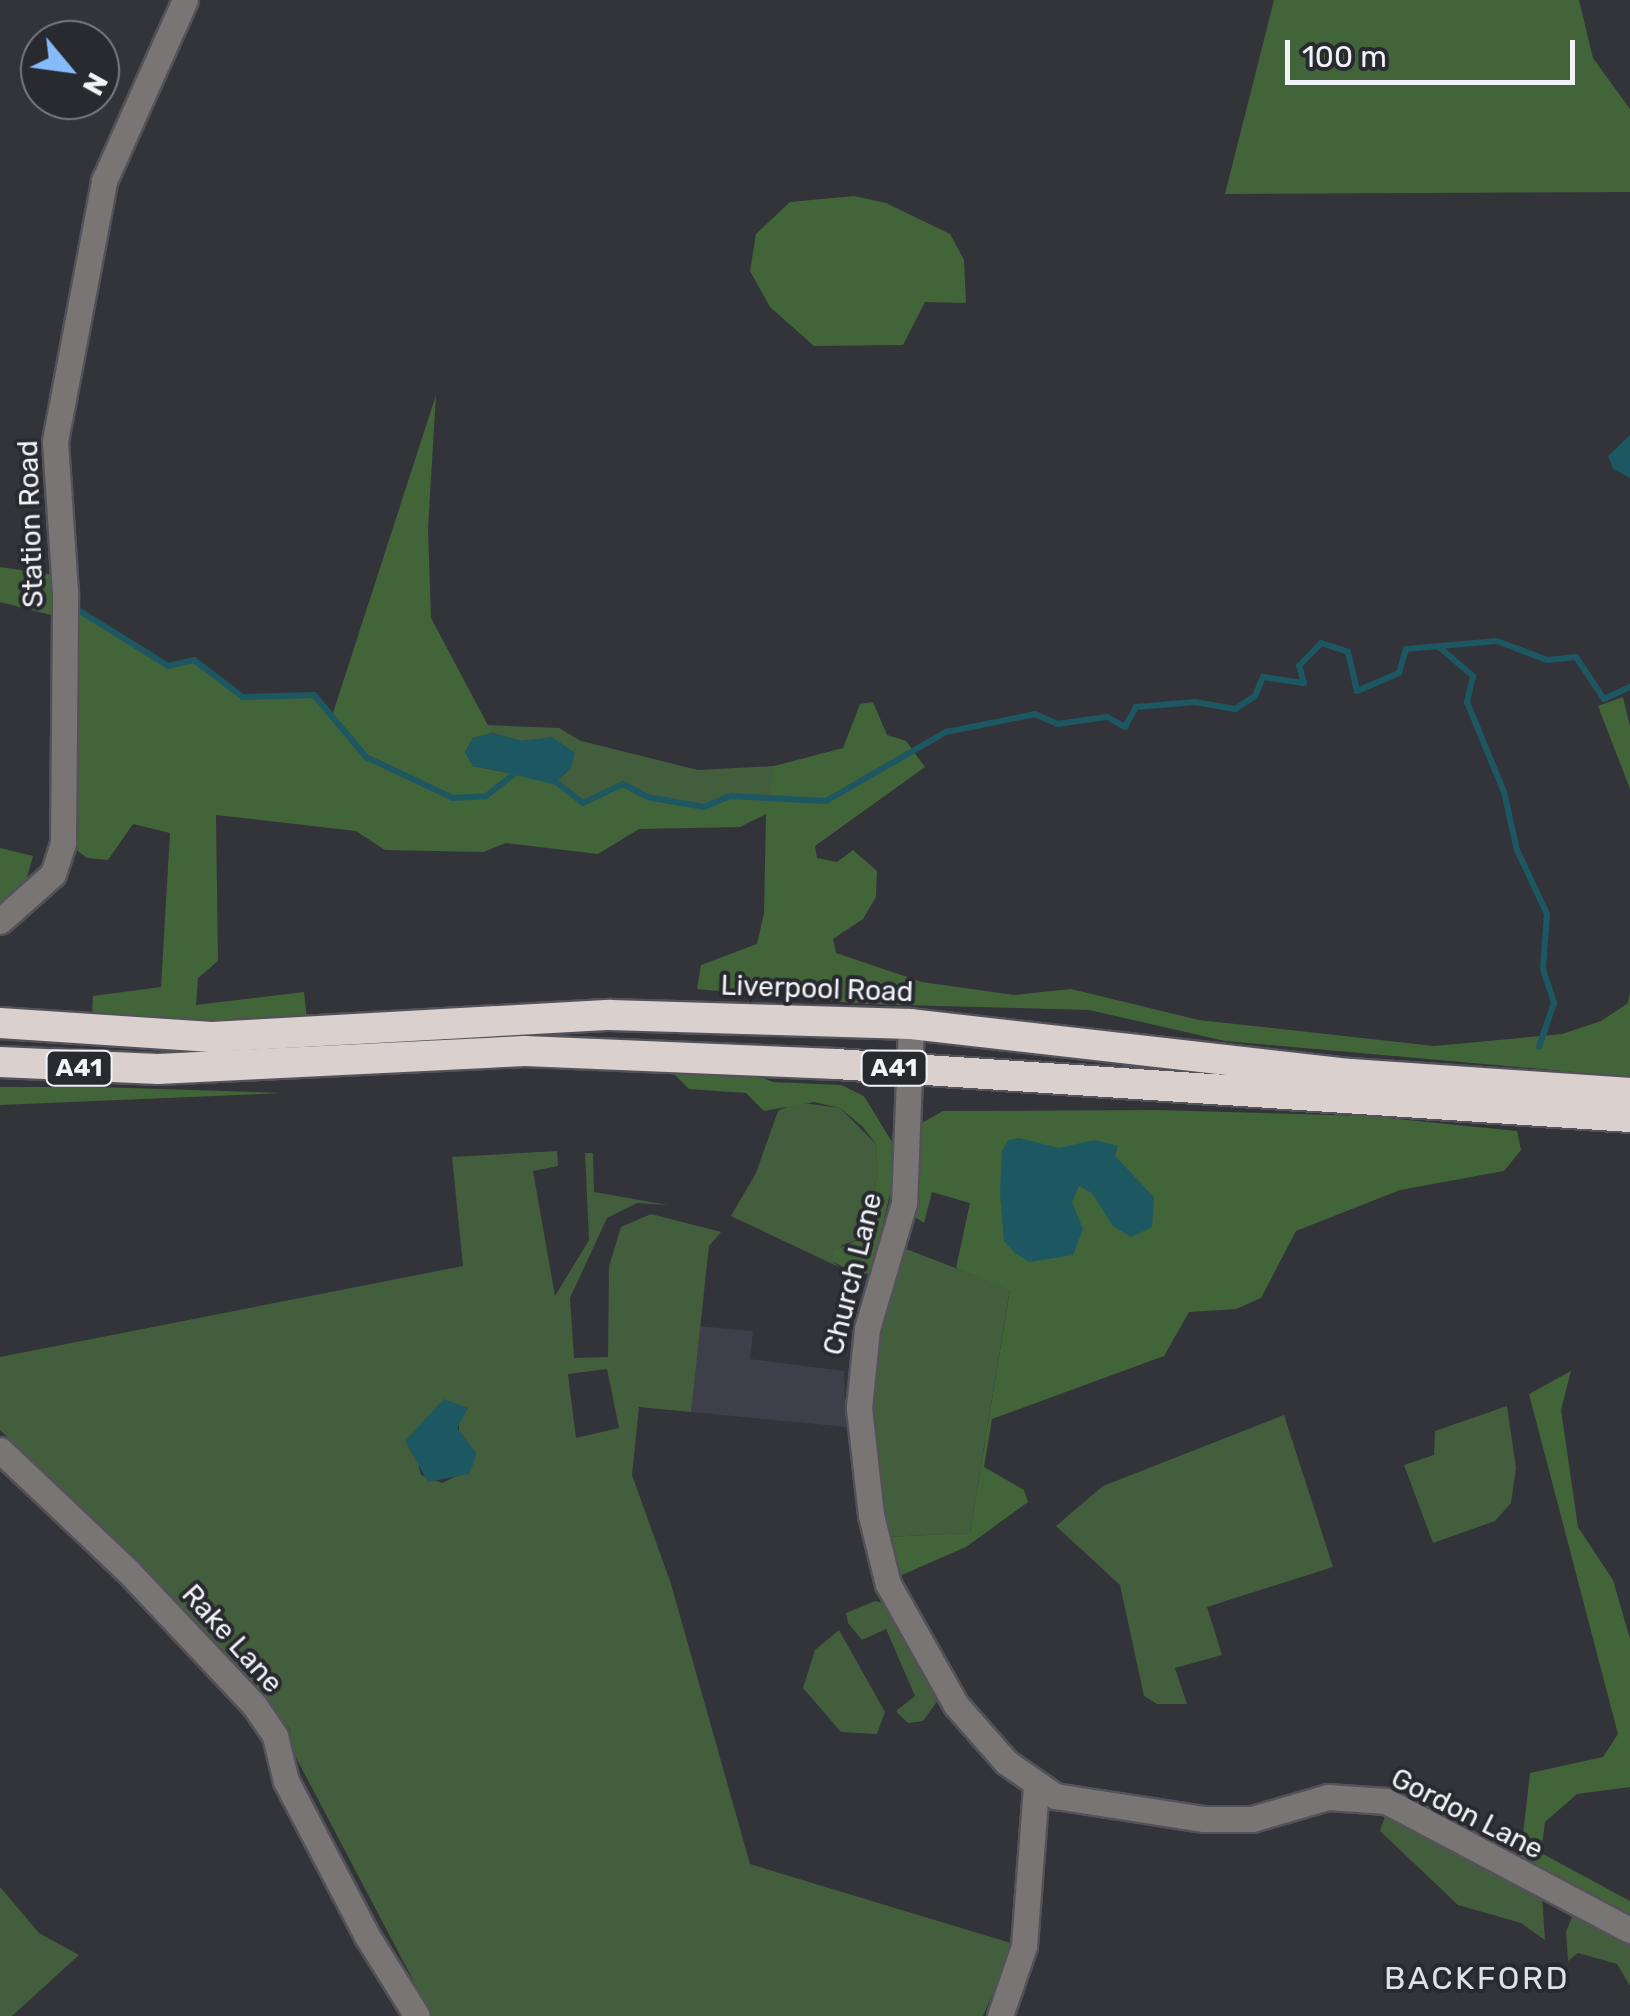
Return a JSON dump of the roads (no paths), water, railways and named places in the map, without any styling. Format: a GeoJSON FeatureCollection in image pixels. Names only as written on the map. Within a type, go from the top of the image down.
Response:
{"type":"FeatureCollection","features":[{"type":"Feature","properties":{"kind":"highway","name":"Liverpool Road"},"geometry":{"type":"LineString","coordinates":[[0,1023],[193,1037],[610,1014],[912,1024],[1351,1074],[1630,1093]]}},
{"type":"Feature","properties":{"kind":"highway","name":"A41"},"geometry":{"type":"LineString","coordinates":[[0,1062],[158,1070],[524,1052],[910,1069],[1630,1117]]}},
{"type":"Feature","properties":{"kind":"street","name":"Station Road"},"geometry":{"type":"LineString","coordinates":[[0,922],[53,874],[63,843],[66,592],[55,441],[104,181],[185,0]]}},
{"type":"Feature","properties":{"kind":"street","name":"Church Lane"},"geometry":{"type":"LineString","coordinates":[[912,1024],[904,1203],[858,1372],[871,1515],[888,1584],[956,1706],[1036,1785]]}},
{"type":"Feature","properties":{"kind":"street","name":"Rake Lane"},"geometry":{"type":"LineString","coordinates":[[0,1450],[128,1570],[255,1706],[275,1736],[286,1781],[417,2016]]}},
{"type":"Feature","properties":{"kind":"street","name":"Gordon Lane"},"geometry":{"type":"LineString","coordinates":[[1036,1785],[1083,1805],[1204,1819],[1252,1820],[1328,1797],[1386,1801],[1630,1930]]}},
{"type":"Feature","properties":{"kind":"street"},"geometry":{"type":"LineString","coordinates":[[1000,2016],[1024,1946],[1036,1785]]}},
{"type":"Feature","properties":{"kind":"water"},"geometry":{"type":"Polygon","coordinates":[[[1630,435],[1630,478],[1613,469],[1608,456],[1630,435]]]}},
{"type":"Feature","properties":{"kind":"water"},"geometry":{"type":"Polygon","coordinates":[[[492,733],[521,741],[552,737],[575,753],[571,768],[556,782],[473,766],[465,752],[473,738],[492,733]]]}},
{"type":"Feature","properties":{"kind":"water"},"geometry":{"type":"Polygon","coordinates":[[[1019,1138],[1059,1148],[1094,1140],[1118,1146],[1115,1156],[1154,1197],[1152,1227],[1131,1237],[1113,1226],[1092,1193],[1079,1186],[1072,1202],[1083,1229],[1073,1255],[1030,1262],[1016,1254],[1004,1241],[1000,1194],[1002,1151],[1008,1140],[1019,1138]]]}},
{"type":"Feature","properties":{"kind":"water"},"geometry":{"type":"Polygon","coordinates":[[[444,1399],[468,1408],[457,1428],[476,1452],[469,1474],[428,1482],[405,1441],[444,1399]]]}},
{"type":"Feature","properties":{"kind":"waterway"},"geometry":{"type":"LineString","coordinates":[[75,608],[168,666],[194,660],[243,697],[314,695],[366,757],[453,798],[486,796],[517,772],[556,782],[583,803],[623,784],[647,797],[704,807],[730,796],[826,801],[946,732],[1035,714],[1057,724],[1107,717],[1125,727],[1136,707],[1195,702],[1235,709],[1255,696],[1263,677],[1304,683],[1299,666],[1321,643],[1348,652],[1357,691],[1399,673],[1406,649],[1497,641],[1547,660],[1576,657],[1604,699],[1630,687]]}},
{"type":"Feature","properties":{"kind":"waterway"},"geometry":{"type":"LineString","coordinates":[[1439,647],[1473,676],[1467,702],[1504,792],[1517,850],[1547,914],[1543,969],[1554,1003],[1539,1047]]}},
{"type":"Feature","properties":{"kind":"district","name":"BACKFORD"},"geometry":{"type":"Point","coordinates":[1477,1978]}}]}
